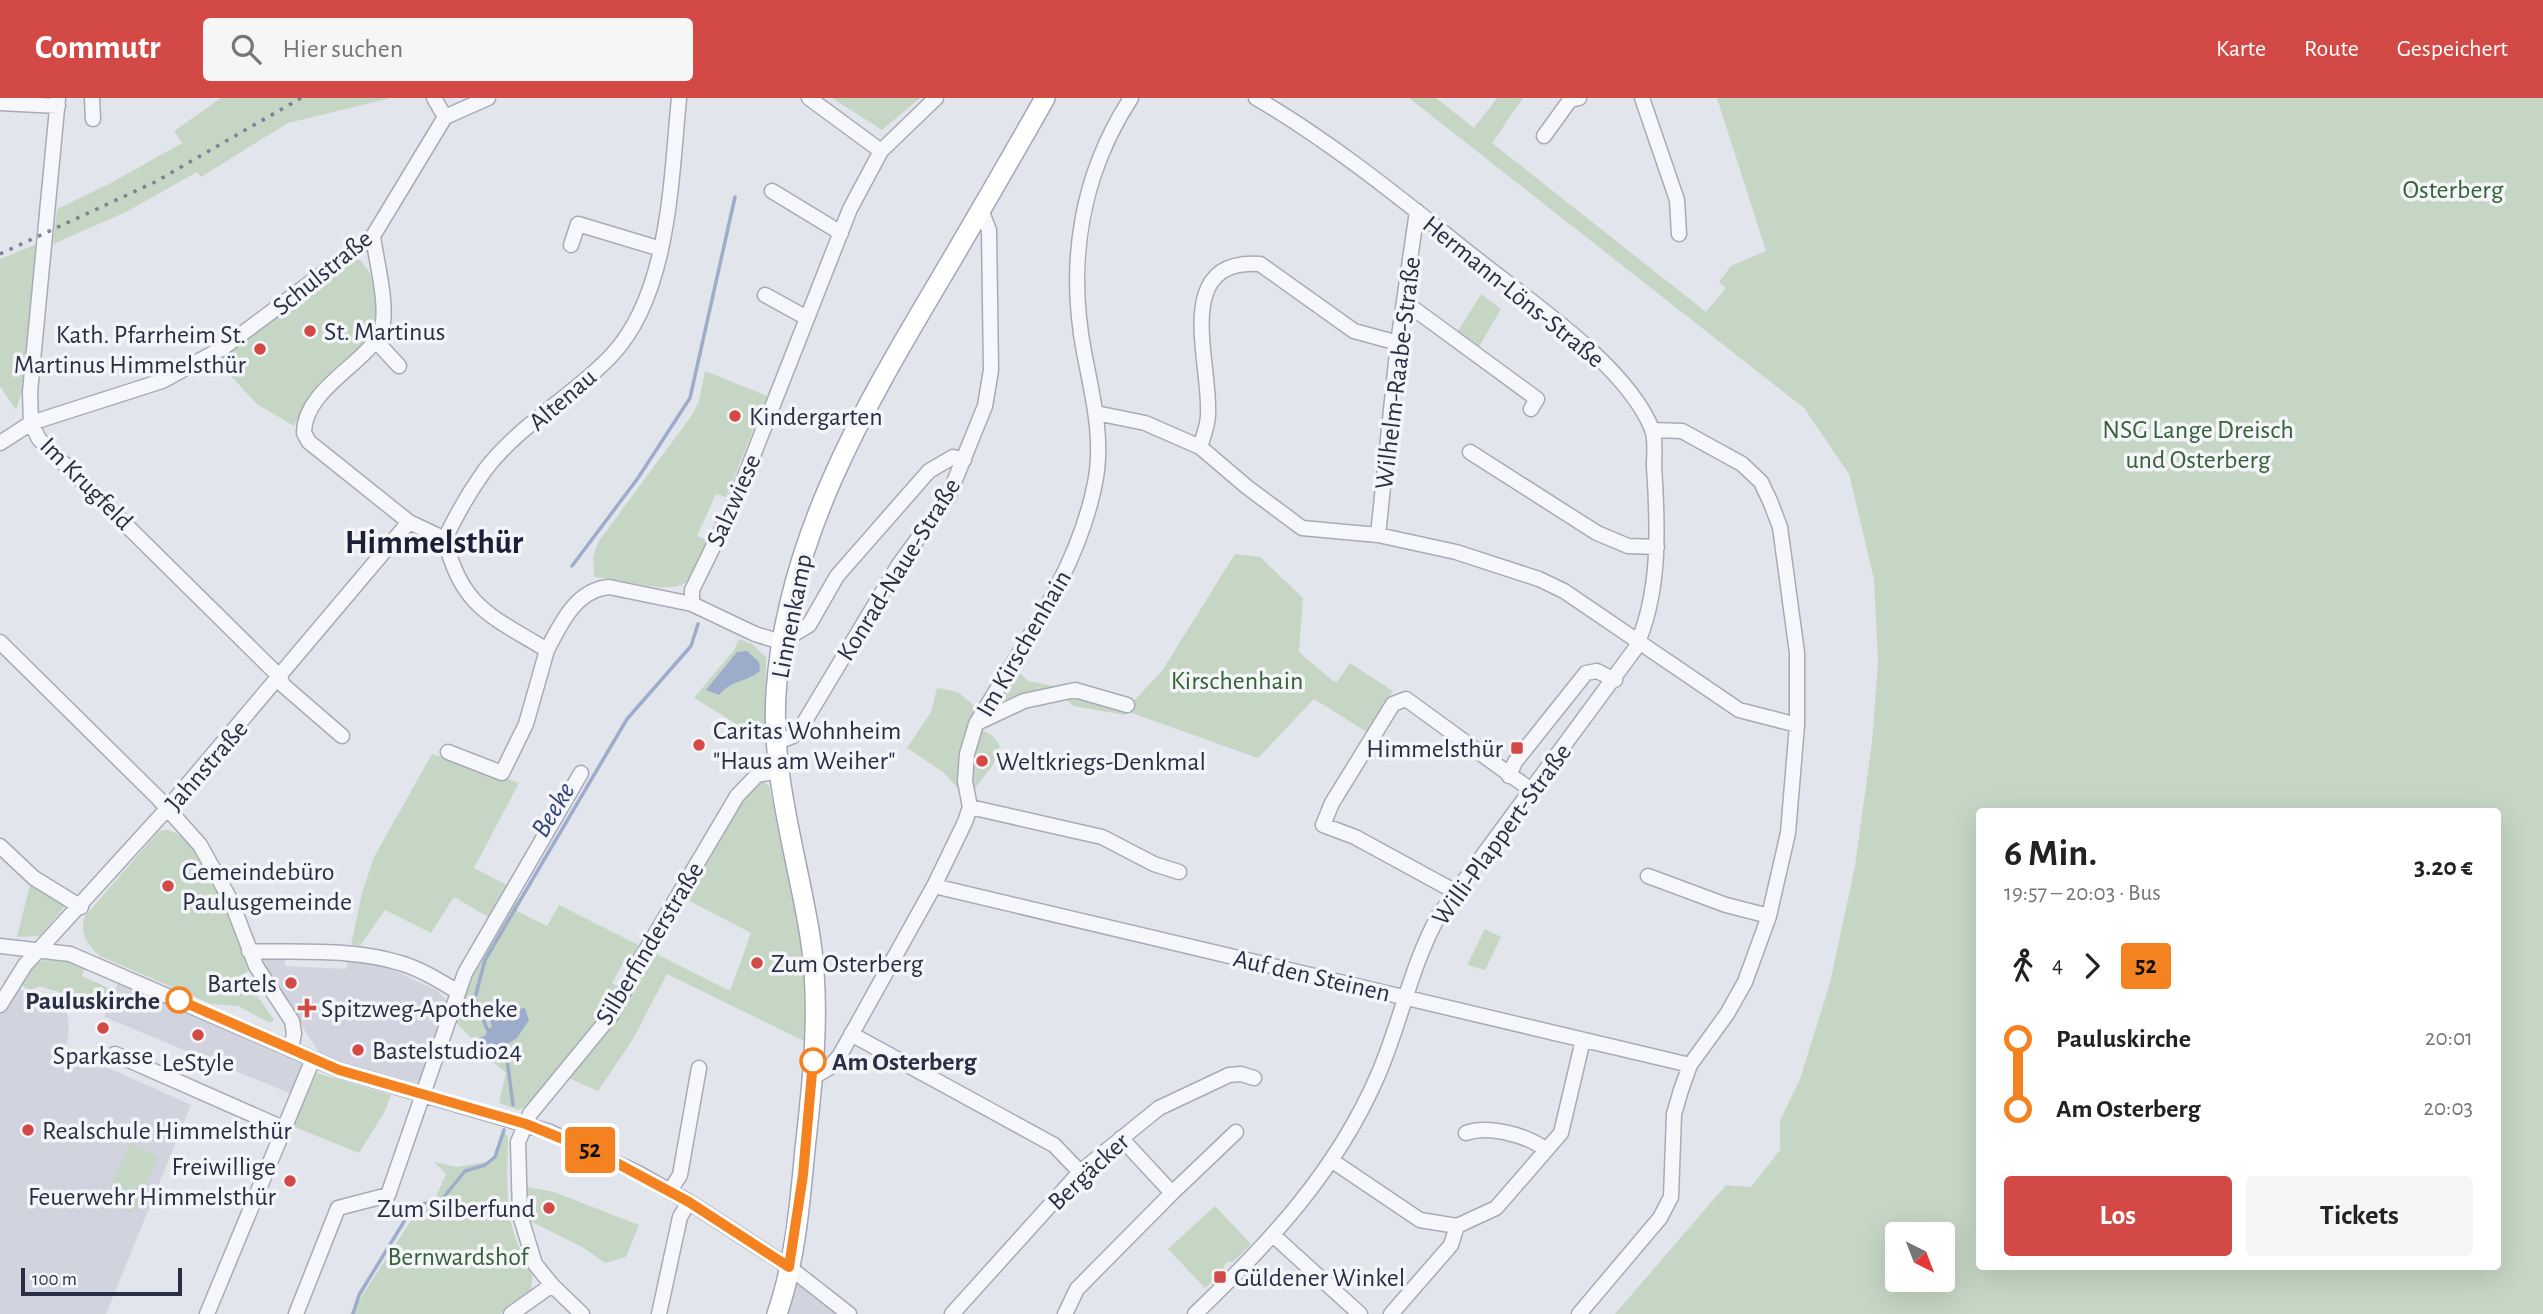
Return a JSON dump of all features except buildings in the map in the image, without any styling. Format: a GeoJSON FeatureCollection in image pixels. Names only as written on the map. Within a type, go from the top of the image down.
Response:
{"type":"FeatureCollection","features":[{"type":"Feature","properties":{"kind":"main road","name":"Linnenkamp"},"geometry":{"type":"LineString","coordinates":[[777,1314],[789,1267],[812,1078],[814,985],[810,940],[775,743],[781,642],[796,575],[826,489],[876,389],[1045,98]]}},
{"type":"Feature","properties":{"kind":"street"},"geometry":{"type":"LineString","coordinates":[[92,98],[93,119]]}},
{"type":"Feature","properties":{"kind":"street"},"geometry":{"type":"LineString","coordinates":[[434,98],[445,117],[488,98]]}},
{"type":"Feature","properties":{"kind":"street","name":"Altenau"},"geometry":{"type":"LineString","coordinates":[[445,538],[493,461],[612,355],[643,306],[661,249],[678,98]]}},
{"type":"Feature","properties":{"kind":"street"},"geometry":{"type":"LineString","coordinates":[[808,98],[881,151]]}},
{"type":"Feature","properties":{"kind":"street","name":"Salzwiese"},"geometry":{"type":"LineString","coordinates":[[692,604],[692,590],[734,504],[850,209],[881,151],[936,98]]}},
{"type":"Feature","properties":{"kind":"street","name":"Im Kirschenhain"},"geometry":{"type":"LineString","coordinates":[[970,807],[965,781],[967,754],[976,724],[1076,551],[1096,481],[1096,413],[1083,349],[1076,286],[1081,216],[1108,133],[1130,98]]}},
{"type":"Feature","properties":{"kind":"street","name":"Hermann-Löns-Straße"},"geometry":{"type":"LineString","coordinates":[[1256,98],[1294,120],[1417,211],[1592,353],[1620,380],[1652,430]]}},
{"type":"Feature","properties":{"kind":"street"},"geometry":{"type":"LineString","coordinates":[[1544,136],[1570,100],[1579,98]]}},
{"type":"Feature","properties":{"kind":"street"},"geometry":{"type":"LineString","coordinates":[[1642,98],[1677,200],[1679,234]]}},
{"type":"Feature","properties":{"kind":"street","name":"Im Krugfeld"},"geometry":{"type":"LineString","coordinates":[[0,103],[58,102],[30,392],[31,423],[39,439],[281,677],[283,685],[342,736]]}},
{"type":"Feature","properties":{"kind":"street","name":"Schulstraße"},"geometry":{"type":"LineString","coordinates":[[0,443],[31,423],[162,381],[223,348],[373,236],[445,117]]}},
{"type":"Feature","properties":{"kind":"street"},"geometry":{"type":"LineString","coordinates":[[772,191],[841,233]]}},
{"type":"Feature","properties":{"kind":"street","name":"Konrad-Naue-Straße"},"geometry":{"type":"LineString","coordinates":[[775,743],[793,736],[802,726],[898,566],[937,516],[964,460],[990,388],[989,230],[981,210]]}},
{"type":"Feature","properties":{"kind":"street","name":"Wilhelm-Raabe-Straße"},"geometry":{"type":"LineString","coordinates":[[1378,535],[1398,343],[1406,303],[1417,211]]}},
{"type":"Feature","properties":{"kind":"street"},"geometry":{"type":"LineString","coordinates":[[571,245],[578,224],[661,249]]}},
{"type":"Feature","properties":{"kind":"street"},"geometry":{"type":"LineString","coordinates":[[373,236],[383,312],[381,330],[375,340],[321,394],[307,415],[304,433],[309,442],[409,522],[445,538],[461,588],[478,607],[547,650]]}},
{"type":"Feature","properties":{"kind":"street"},"geometry":{"type":"LineString","coordinates":[[1200,447],[1208,417],[1201,312],[1208,284],[1220,269],[1246,263],[1260,264],[1354,331],[1398,343]]}},
{"type":"Feature","properties":{"kind":"street"},"geometry":{"type":"LineString","coordinates":[[765,295],[807,318]]}},
{"type":"Feature","properties":{"kind":"street"},"geometry":{"type":"LineString","coordinates":[[1406,303],[1537,399],[1531,409]]}},
{"type":"Feature","properties":{"kind":"street"},"geometry":{"type":"LineString","coordinates":[[375,340],[399,366]]}},
{"type":"Feature","properties":{"kind":"street"},"geometry":{"type":"LineString","coordinates":[[1096,413],[1145,423],[1200,447],[1302,528],[1378,535],[1457,552],[1539,579],[1564,592],[1739,710],[1797,725]]}},
{"type":"Feature","properties":{"kind":"street"},"geometry":{"type":"LineString","coordinates":[[1580,1314],[1660,1219],[1671,1197],[1674,1114],[1690,1065],[1727,1014],[1745,982],[1769,916],[1787,833],[1797,725],[1797,653],[1780,527],[1761,482],[1742,464],[1682,431],[1652,430]]}},
{"type":"Feature","properties":{"kind":"street","name":"Willi-Plappert-Straße"},"geometry":{"type":"LineString","coordinates":[[1200,1312],[1274,1236],[1331,1160],[1363,1109],[1426,940],[1454,891],[1615,680],[1638,644],[1651,597],[1657,547],[1652,430]]}},
{"type":"Feature","properties":{"kind":"street"},"geometry":{"type":"LineString","coordinates":[[1470,452],[1597,533],[1628,546],[1657,547]]}},
{"type":"Feature","properties":{"kind":"street"},"geometry":{"type":"LineString","coordinates":[[448,752],[502,773],[526,724],[547,650],[561,623],[584,594],[596,588],[609,587],[692,604],[755,634],[781,642],[808,625],[837,576],[929,471],[953,457],[964,460]]}},
{"type":"Feature","properties":{"kind":"street","name":"Jahnstraße"},"geometry":{"type":"LineString","coordinates":[[0,1005],[25,965],[43,949],[166,810],[281,677],[409,522]]}},
{"type":"Feature","properties":{"kind":"street"},"geometry":{"type":"LineString","coordinates":[[0,642],[159,798],[166,810],[200,845],[219,873],[249,951],[292,1021],[295,1033],[291,1050]]}},
{"type":"Feature","properties":{"kind":"street","name":"Willi-Plappert-Straße"},"geometry":{"type":"LineString","coordinates":[[1509,776],[1515,762],[1584,676],[1595,670],[1615,680]]}},
{"type":"Feature","properties":{"kind":"street"},"geometry":{"type":"LineString","coordinates":[[976,724],[1024,701],[1074,690],[1127,705]]}},
{"type":"Feature","properties":{"kind":"street"},"geometry":{"type":"LineString","coordinates":[[1454,891],[1355,838],[1323,825],[1332,803],[1393,704],[1406,699],[1531,790]]}},
{"type":"Feature","properties":{"kind":"street","name":"Silberfinderstraße"},"geometry":{"type":"LineString","coordinates":[[582,1314],[535,1264],[520,1215],[518,1142],[530,1114],[612,1014],[643,955],[737,796],[757,775],[778,771]]}},
{"type":"Feature","properties":{"kind":"street"},"geometry":{"type":"LineString","coordinates":[[296,1314],[338,1208],[388,1195],[469,965],[581,774]]}},
{"type":"Feature","properties":{"kind":"street"},"geometry":{"type":"LineString","coordinates":[[812,1078],[832,1066],[851,1034],[934,886],[970,807],[1102,837],[1154,864],[1179,872]]}},
{"type":"Feature","properties":{"kind":"street"},"geometry":{"type":"LineString","coordinates":[[0,846],[34,878],[81,907]]}},
{"type":"Feature","properties":{"kind":"street"},"geometry":{"type":"LineString","coordinates":[[1648,876],[1726,905],[1769,916]]}},
{"type":"Feature","properties":{"kind":"street","name":"Auf den Steinen"},"geometry":{"type":"LineString","coordinates":[[934,886],[1690,1065]]}},
{"type":"Feature","properties":{"kind":"street"},"geometry":{"type":"LineString","coordinates":[[0,946],[70,954],[313,1059],[526,1124],[600,1154],[689,1202],[789,1267],[849,1314]]}},
{"type":"Feature","properties":{"kind":"street"},"geometry":{"type":"LineString","coordinates":[[249,951],[363,956],[391,960],[416,969],[458,992]]}},
{"type":"Feature","properties":{"kind":"street"},"geometry":{"type":"LineString","coordinates":[[851,1034],[1054,1145],[1080,1172]]}},
{"type":"Feature","properties":{"kind":"street"},"geometry":{"type":"LineString","coordinates":[[1331,1160],[1420,1220],[1457,1226],[1496,1208],[1561,1133],[1583,1040]]}},
{"type":"Feature","properties":{"kind":"street"},"geometry":{"type":"LineString","coordinates":[[115,1054],[283,1128]]}},
{"type":"Feature","properties":{"kind":"street"},"geometry":{"type":"LineString","coordinates":[[207,1314],[313,1059]]}},
{"type":"Feature","properties":{"kind":"street"},"geometry":{"type":"LineString","coordinates":[[670,1191],[680,1175],[699,1068]]}},
{"type":"Feature","properties":{"kind":"street","name":"Bergäcker"},"geometry":{"type":"LineString","coordinates":[[952,1314],[1080,1172],[1159,1108],[1229,1075],[1241,1074],[1254,1078]]}},
{"type":"Feature","properties":{"kind":"street"},"geometry":{"type":"LineString","coordinates":[[1466,1133],[1479,1128],[1535,1141],[1546,1150]]}},
{"type":"Feature","properties":{"kind":"street"},"geometry":{"type":"LineString","coordinates":[[1065,1314],[1077,1289],[1236,1132]]}},
{"type":"Feature","properties":{"kind":"street"},"geometry":{"type":"LineString","coordinates":[[1121,1139],[1172,1193]]}},
{"type":"Feature","properties":{"kind":"street"},"geometry":{"type":"LineString","coordinates":[[659,1314],[680,1217],[689,1202]]}},
{"type":"Feature","properties":{"kind":"street"},"geometry":{"type":"LineString","coordinates":[[1391,1314],[1451,1245],[1457,1226]]}},
{"type":"Feature","properties":{"kind":"street"},"geometry":{"type":"LineString","coordinates":[[1274,1236],[1360,1314]]}},
{"type":"Feature","properties":{"kind":"street"},"geometry":{"type":"LineString","coordinates":[[511,1314],[552,1285]]}},
{"type":"Feature","properties":{"kind":"shaded area"},"geometry":{"type":"Polygon","coordinates":[[[285,958],[285,966],[346,969],[347,961],[352,960],[385,966],[438,991],[450,1004],[419,1084],[361,1069],[320,1054],[259,959],[285,958]]]}},
{"type":"Feature","properties":{"kind":"shaded area"},"geometry":{"type":"Polygon","coordinates":[[[120,978],[310,1060],[294,1095],[104,1017],[120,978]]]}},
{"type":"Feature","properties":{"kind":"shaded area","name":"Realschule Himmelsthür"},"geometry":{"type":"Polygon","coordinates":[[[12,986],[67,1011],[69,1029],[66,1049],[191,1105],[106,1314],[0,1314],[0,1005],[12,986]]]}},
{"type":"Feature","properties":{"kind":"shaded area"},"geometry":{"type":"Polygon","coordinates":[[[792,1275],[843,1314],[779,1314],[792,1275]]]}},
{"type":"Feature","properties":{"kind":"green space"},"geometry":{"type":"Polygon","coordinates":[[[221,98],[391,98],[288,123],[201,177],[197,172],[128,211],[53,244],[57,209],[111,183],[182,143],[174,131],[221,98]]]}},
{"type":"Feature","properties":{"kind":"green space"},"geometry":{"type":"Polygon","coordinates":[[[832,98],[920,98],[882,130],[832,98]]]}},
{"type":"Feature","properties":{"kind":"green space","name":"NSG Lange Dreisch und Osterberg"},"geometry":{"type":"Polygon","coordinates":[[[1409,98],[1436,98],[1474,128],[1497,98],[1523,98],[1492,143],[1706,312],[1726,288],[1719,282],[1731,266],[1766,251],[1717,98],[2543,98],[2543,1314],[1615,1314],[1726,1185],[1751,1187],[1780,1150],[1780,1121],[1800,1079],[1830,983],[1855,866],[1872,742],[1878,663],[1874,579],[1849,474],[1804,408],[1409,98]]]}},
{"type":"Feature","properties":{"kind":"green space"},"geometry":{"type":"Polygon","coordinates":[[[37,244],[23,388],[16,410],[0,386],[0,259],[37,244]]]}},
{"type":"Feature","properties":{"kind":"green space"},"geometry":{"type":"Polygon","coordinates":[[[349,259],[360,260],[370,273],[377,307],[375,333],[304,407],[294,426],[257,404],[216,360],[349,259]]]}},
{"type":"Feature","properties":{"kind":"green space"},"geometry":{"type":"Polygon","coordinates":[[[1481,294],[1501,309],[1476,352],[1455,336],[1481,294]]]}},
{"type":"Feature","properties":{"kind":"green space"},"geometry":{"type":"Polygon","coordinates":[[[705,371],[767,396],[726,497],[716,494],[697,536],[707,540],[696,569],[685,583],[667,587],[594,577],[593,556],[599,541],[692,415],[699,401],[705,371]]]}},
{"type":"Feature","properties":{"kind":"green space","name":"Kirschenhain"},"geometry":{"type":"Polygon","coordinates":[[[1235,554],[1260,557],[1303,598],[1299,652],[1333,681],[1337,682],[1350,663],[1393,691],[1367,732],[1314,699],[1258,758],[1129,712],[1125,715],[1073,706],[1063,696],[1074,693],[1128,707],[1162,671],[1235,554]]]}},
{"type":"Feature","properties":{"kind":"green space"},"geometry":{"type":"Polygon","coordinates":[[[739,639],[752,644],[766,657],[765,741],[694,698],[734,650],[739,639]]]}},
{"type":"Feature","properties":{"kind":"green space"},"geometry":{"type":"Polygon","coordinates":[[[1013,666],[1028,681],[1070,689],[982,718],[1013,666]]]}},
{"type":"Feature","properties":{"kind":"green space"},"geometry":{"type":"Polygon","coordinates":[[[937,688],[958,692],[978,709],[978,728],[992,735],[1000,746],[993,765],[973,791],[962,793],[943,772],[907,748],[931,712],[937,688]]]}},
{"type":"Feature","properties":{"kind":"green space"},"geometry":{"type":"Polygon","coordinates":[[[432,754],[519,783],[474,868],[516,890],[517,911],[547,926],[559,905],[730,991],[751,933],[684,898],[742,794],[761,780],[769,786],[803,951],[806,1042],[667,974],[633,1039],[598,1091],[562,1075],[613,1014],[640,961],[628,954],[612,983],[623,990],[610,1015],[523,1108],[518,1110],[499,1103],[506,1073],[496,1064],[476,1057],[473,1040],[452,1018],[474,962],[497,922],[454,897],[431,933],[385,910],[360,946],[351,945],[362,893],[374,857],[432,754]]]}},
{"type":"Feature","properties":{"kind":"green space"},"geometry":{"type":"Polygon","coordinates":[[[167,830],[183,837],[208,869],[250,969],[243,975],[274,1020],[270,1023],[238,1006],[211,1004],[100,956],[85,938],[85,916],[159,831],[167,830]]]}},
{"type":"Feature","properties":{"kind":"green space"},"geometry":{"type":"Polygon","coordinates":[[[30,885],[65,906],[40,936],[17,937],[30,885]]]}},
{"type":"Feature","properties":{"kind":"green space"},"geometry":{"type":"Polygon","coordinates":[[[1485,929],[1501,937],[1485,970],[1467,965],[1485,929]]]}},
{"type":"Feature","properties":{"kind":"green space"},"geometry":{"type":"Polygon","coordinates":[[[59,957],[85,966],[82,976],[115,991],[108,1007],[39,986],[31,991],[23,986],[22,980],[38,962],[59,957]]]}},
{"type":"Feature","properties":{"kind":"green space"},"geometry":{"type":"Polygon","coordinates":[[[317,1073],[391,1095],[384,1113],[359,1153],[292,1126],[317,1073]]]}},
{"type":"Feature","properties":{"kind":"green space","name":"Bernwardshof"},"geometry":{"type":"Polygon","coordinates":[[[503,1130],[508,1137],[508,1207],[516,1238],[533,1271],[531,1289],[500,1314],[350,1314],[416,1213],[434,1201],[446,1174],[434,1162],[457,1167],[492,1161],[503,1130]]]}},
{"type":"Feature","properties":{"kind":"green space"},"geometry":{"type":"Polygon","coordinates":[[[130,1143],[159,1156],[133,1214],[105,1201],[130,1143]]]}},
{"type":"Feature","properties":{"kind":"green space"},"geometry":{"type":"Polygon","coordinates":[[[523,1186],[554,1192],[639,1225],[626,1257],[605,1263],[584,1248],[528,1220],[523,1186]]]}},
{"type":"Feature","properties":{"kind":"green space"},"geometry":{"type":"Polygon","coordinates":[[[1215,1206],[1251,1244],[1232,1263],[1229,1261],[1223,1266],[1225,1269],[1205,1288],[1168,1249],[1215,1206]]]}},
{"type":"Feature","properties":{"kind":"water"},"geometry":{"type":"Polygon","coordinates":[[[747,651],[759,662],[760,671],[729,686],[719,695],[706,690],[737,652],[747,651]]]}},
{"type":"Feature","properties":{"kind":"water"},"geometry":{"type":"Polygon","coordinates":[[[525,1008],[529,1020],[517,1038],[488,1056],[481,1054],[478,1039],[486,1035],[487,1029],[492,1027],[489,1018],[493,1013],[525,1008]]]}},
{"type":"Feature","properties":{"kind":"waterway"},"geometry":{"type":"LineString","coordinates":[[572,566],[638,478],[690,398],[735,197]]}},
{"type":"Feature","properties":{"kind":"waterway","name":"Beeke"},"geometry":{"type":"LineString","coordinates":[[487,1029],[475,998],[485,960],[627,719],[691,646],[698,624]]}},
{"type":"Feature","properties":{"kind":"waterway","name":"Beeke"},"geometry":{"type":"LineString","coordinates":[[505,1044],[513,1105]]}},
{"type":"Feature","properties":{"kind":"waterway","name":"Beeke"},"geometry":{"type":"LineString","coordinates":[[353,1314],[359,1295],[413,1207],[443,1198],[465,1171],[485,1165],[495,1157],[504,1130]]}},
{"type":"Feature","properties":{"kind":"railway"},"geometry":{"type":"LineString","coordinates":[[0,254],[155,182],[301,98]]}},
{"type":"Feature","properties":{"kind":"bus line","name":"52"},"geometry":{"type":"LineString","coordinates":[[179,1000],[339,1070],[550,1132],[638,1173],[689,1202],[789,1267],[803,1175],[813,1061]]}},
{"type":"Feature","properties":{"kind":"place","name":"St. Martinus"},"geometry":{"type":"Point","coordinates":[310,331]}},
{"type":"Feature","properties":{"kind":"place","name":"Kath. Pfarrheim St. Martinus Himmelsthür"},"geometry":{"type":"Point","coordinates":[260,349]}},
{"type":"Feature","properties":{"kind":"place","name":"Kindergarten"},"geometry":{"type":"Point","coordinates":[735,416]}},
{"type":"Feature","properties":{"kind":"place","name":"Caritas Wohnheim \"Haus am Weiher\""},"geometry":{"type":"Point","coordinates":[699,745]}},
{"type":"Feature","properties":{"kind":"place","name":"Himmelsthür"},"geometry":{"type":"Point","coordinates":[1517,748]}},
{"type":"Feature","properties":{"kind":"place","name":"Weltkriegs-Denkmal"},"geometry":{"type":"Point","coordinates":[982,761]}},
{"type":"Feature","properties":{"kind":"place","name":"Gemeindebüro Paulusgemeinde"},"geometry":{"type":"Point","coordinates":[168,886]}},
{"type":"Feature","properties":{"kind":"place","name":"Zum Osterberg"},"geometry":{"type":"Point","coordinates":[757,963]}},
{"type":"Feature","properties":{"kind":"place","name":"Bartels"},"geometry":{"type":"Point","coordinates":[291,983]}},
{"type":"Feature","properties":{"kind":"place","name":"Pauluskirche"},"geometry":{"type":"Point","coordinates":[179,1000]}},
{"type":"Feature","properties":{"kind":"place","name":"Spitzweg-Apotheke"},"geometry":{"type":"Point","coordinates":[307,1008]}},
{"type":"Feature","properties":{"kind":"place","name":"Sparkasse"},"geometry":{"type":"Point","coordinates":[103,1028]}},
{"type":"Feature","properties":{"kind":"place","name":"LeStyle"},"geometry":{"type":"Point","coordinates":[198,1035]}},
{"type":"Feature","properties":{"kind":"place","name":"Bastelstudio24"},"geometry":{"type":"Point","coordinates":[358,1050]}},
{"type":"Feature","properties":{"kind":"place","name":"Am Osterberg"},"geometry":{"type":"Point","coordinates":[813,1061]}},
{"type":"Feature","properties":{"kind":"place","name":"Realschule Himmelsthür"},"geometry":{"type":"Point","coordinates":[28,1130]}},
{"type":"Feature","properties":{"kind":"place","name":"Freiwillige Feuerwehr Himmelsthür"},"geometry":{"type":"Point","coordinates":[290,1181]}},
{"type":"Feature","properties":{"kind":"place","name":"Zum Silberfund"},"geometry":{"type":"Point","coordinates":[549,1208]}},
{"type":"Feature","properties":{"kind":"place","name":"Güldener Winkel"},"geometry":{"type":"Point","coordinates":[1220,1277]}},
{"type":"Feature","properties":{"kind":"district","name":"Himmelsthür"},"geometry":{"type":"Point","coordinates":[434,541]}},
{"type":"Feature","properties":{"kind":"park label","name":"Osterberg"},"geometry":{"type":"Point","coordinates":[2453,189]}}]}
